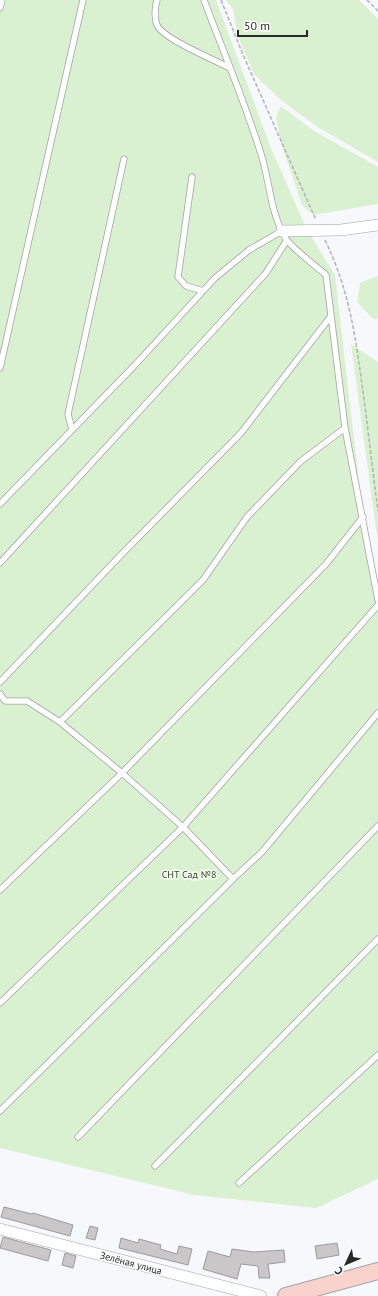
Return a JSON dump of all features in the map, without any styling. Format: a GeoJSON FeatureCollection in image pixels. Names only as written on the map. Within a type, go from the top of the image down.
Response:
{"type":"FeatureCollection","features":[{"type":"Feature","properties":{"kind":"main road"},"geometry":{"type":"LineString","coordinates":[[286,1296],[378,1271]]}},
{"type":"Feature","properties":{"kind":"street"},"geometry":{"type":"LineString","coordinates":[[284,236],[320,230],[341,230],[378,225]]}},
{"type":"Feature","properties":{"kind":"street","name":"Зелёная улица"},"geometry":{"type":"LineString","coordinates":[[0,1228],[262,1296]]}},
{"type":"Feature","properties":{"kind":"lane"},"geometry":{"type":"LineString","coordinates":[[0,8],[2,0]]}},
{"type":"Feature","properties":{"kind":"lane"},"geometry":{"type":"LineString","coordinates":[[0,368],[83,0]]}},
{"type":"Feature","properties":{"kind":"lane"},"geometry":{"type":"LineString","coordinates":[[157,0],[156,18],[158,26],[163,32],[174,40],[230,68]]}},
{"type":"Feature","properties":{"kind":"lane"},"geometry":{"type":"LineString","coordinates":[[204,0],[262,157],[269,191],[284,236],[326,275],[345,428],[378,600]]}},
{"type":"Feature","properties":{"kind":"lane"},"geometry":{"type":"LineString","coordinates":[[72,430],[68,414],[124,159]]}},
{"type":"Feature","properties":{"kind":"lane"},"geometry":{"type":"LineString","coordinates":[[192,177],[178,277],[186,286],[203,291]]}},
{"type":"Feature","properties":{"kind":"lane"},"geometry":{"type":"LineString","coordinates":[[0,504],[134,366],[215,278],[249,250],[284,236]]}},
{"type":"Feature","properties":{"kind":"lane"},"geometry":{"type":"LineString","coordinates":[[0,563],[266,273],[284,236]]}},
{"type":"Feature","properties":{"kind":"lane"},"geometry":{"type":"LineString","coordinates":[[0,682],[117,559],[241,433],[331,316]]}},
{"type":"Feature","properties":{"kind":"lane"},"geometry":{"type":"LineString","coordinates":[[60,722],[203,580],[247,517],[301,461],[345,428]]}},
{"type":"Feature","properties":{"kind":"lane"},"geometry":{"type":"LineString","coordinates":[[0,890],[122,773],[326,564],[363,517]]}},
{"type":"Feature","properties":{"kind":"lane"},"geometry":{"type":"LineString","coordinates":[[0,1003],[183,827],[378,605]]}},
{"type":"Feature","properties":{"kind":"lane"},"geometry":{"type":"LineString","coordinates":[[0,694],[5,701],[27,701],[60,722],[122,773],[183,827],[233,879]]}},
{"type":"Feature","properties":{"kind":"lane"},"geometry":{"type":"LineString","coordinates":[[0,1111],[262,852],[378,714]]}},
{"type":"Feature","properties":{"kind":"lane"},"geometry":{"type":"LineString","coordinates":[[78,1137],[378,826]]}},
{"type":"Feature","properties":{"kind":"lane"},"geometry":{"type":"LineString","coordinates":[[155,1166],[378,939]]}},
{"type":"Feature","properties":{"kind":"lane"},"geometry":{"type":"LineString","coordinates":[[239,1183],[378,1055]]}},
{"type":"Feature","properties":{"kind":"path"},"geometry":{"type":"LineString","coordinates":[[222,0],[244,57],[338,270],[347,296],[355,328],[378,512]]}},
{"type":"Feature","properties":{"kind":"path"},"geometry":{"type":"LineString","coordinates":[[367,0],[378,11]]}},
{"type":"Feature","properties":{"kind":"green space","name":"СНТ Сад №8"},"geometry":{"type":"Polygon","coordinates":[[[0,0],[216,0],[271,148],[307,230],[335,275],[363,517],[378,600],[378,1179],[316,1208],[194,1195],[0,1148],[0,0]]]}},
{"type":"Feature","properties":{"kind":"green space"},"geometry":{"type":"Polygon","coordinates":[[[226,0],[359,0],[378,19],[378,162],[316,126],[281,100],[254,74],[238,37],[233,9],[226,0]]]}},
{"type":"Feature","properties":{"kind":"green space"},"geometry":{"type":"Polygon","coordinates":[[[281,106],[314,131],[378,167],[378,204],[313,215],[302,205],[281,143],[276,117],[281,106]]]}},
{"type":"Feature","properties":{"kind":"green space"},"geometry":{"type":"Polygon","coordinates":[[[378,276],[378,319],[373,319],[357,302],[360,283],[378,276]]]}},
{"type":"Feature","properties":{"kind":"green space"},"geometry":{"type":"Polygon","coordinates":[[[351,344],[378,362],[378,540],[376,529],[351,344]]]}},
{"type":"Feature","properties":{"kind":"building"},"geometry":{"type":"Polygon","coordinates":[[[4,1207],[33,1213],[73,1225],[70,1236],[1,1217],[4,1207]]]}},
{"type":"Feature","properties":{"kind":"building"},"geometry":{"type":"Polygon","coordinates":[[[90,1226],[98,1228],[95,1240],[86,1238],[90,1226]]]}},
{"type":"Feature","properties":{"kind":"building"},"geometry":{"type":"Polygon","coordinates":[[[3,1237],[51,1250],[48,1261],[0,1248],[3,1237]]]}},
{"type":"Feature","properties":{"kind":"building"},"geometry":{"type":"Polygon","coordinates":[[[121,1238],[138,1243],[139,1239],[161,1245],[160,1249],[177,1254],[179,1246],[192,1249],[188,1265],[119,1248],[121,1238]]]}},
{"type":"Feature","properties":{"kind":"building"},"geometry":{"type":"Polygon","coordinates":[[[337,1243],[339,1255],[317,1259],[315,1246],[337,1243]]]}},
{"type":"Feature","properties":{"kind":"building"},"geometry":{"type":"Polygon","coordinates":[[[232,1249],[254,1252],[284,1250],[285,1262],[268,1264],[270,1278],[259,1278],[258,1266],[241,1264],[237,1279],[203,1269],[208,1251],[230,1257],[232,1249]]]}},
{"type":"Feature","properties":{"kind":"building"},"geometry":{"type":"Polygon","coordinates":[[[65,1253],[76,1256],[73,1268],[62,1265],[65,1253]]]}}]}
